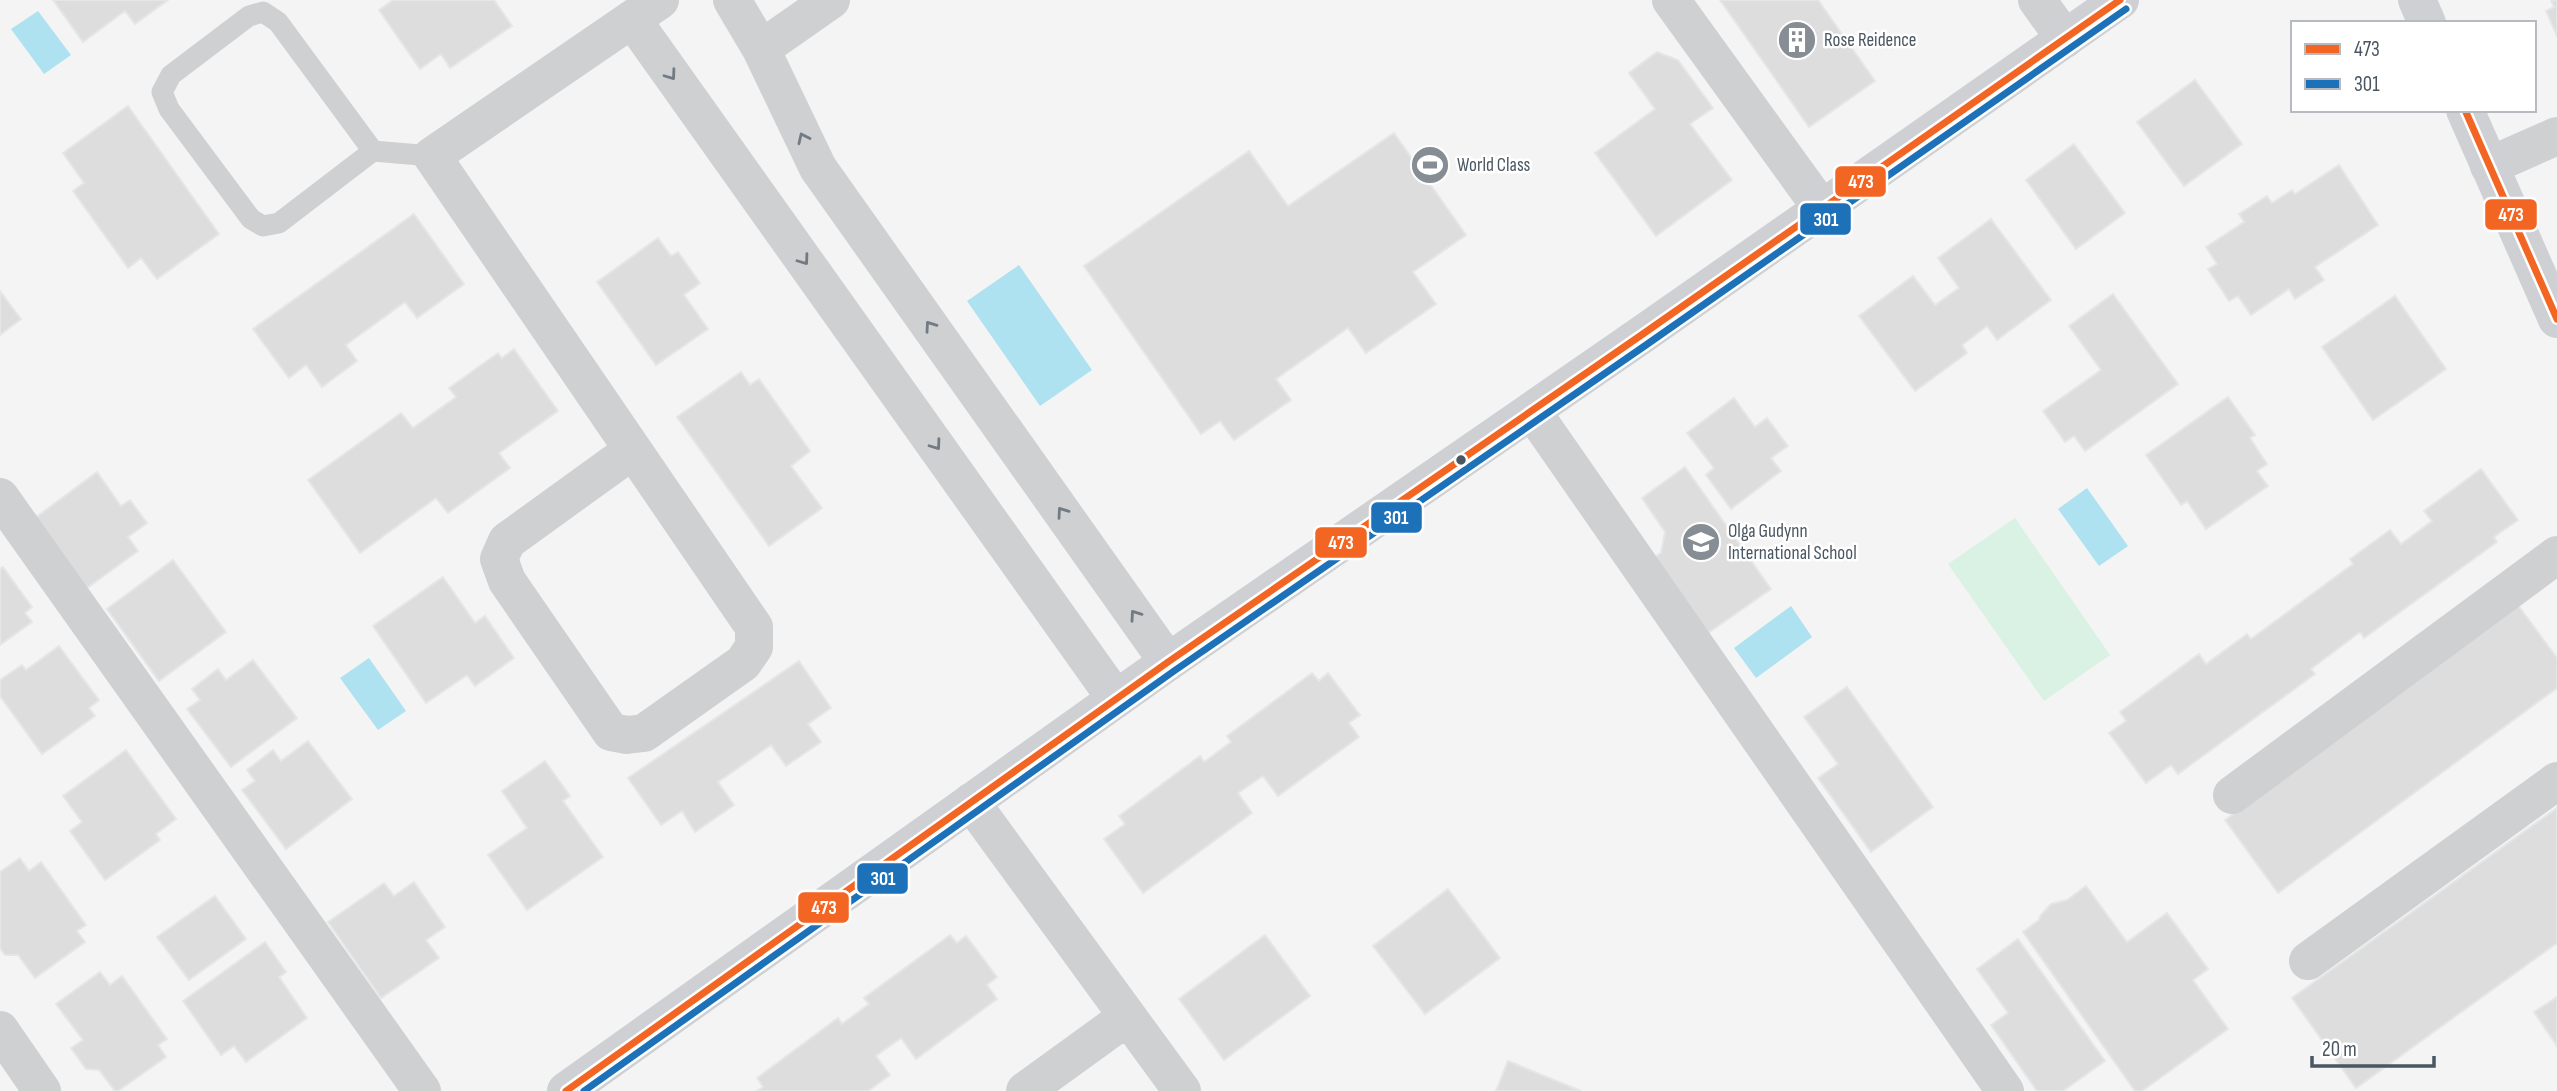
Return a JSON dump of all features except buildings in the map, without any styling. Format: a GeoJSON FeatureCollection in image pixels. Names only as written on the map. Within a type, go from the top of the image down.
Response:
{"type":"FeatureCollection","features":[{"type":"Feature","properties":{"kind":"street"},"geometry":{"type":"LineString","coordinates":[[732,0],[761,49],[818,168],[1168,663]]}},
{"type":"Feature","properties":{"kind":"street"},"geometry":{"type":"LineString","coordinates":[[761,49],[831,0]]}},
{"type":"Feature","properties":{"kind":"street"},"geometry":{"type":"LineString","coordinates":[[1671,0],[1822,209]]}},
{"type":"Feature","properties":{"kind":"street"},"geometry":{"type":"LineString","coordinates":[[2037,0],[2065,39]]}},
{"type":"Feature","properties":{"kind":"street"},"geometry":{"type":"LineString","coordinates":[[566,1091],[1116,699],[2120,0]]}},
{"type":"Feature","properties":{"kind":"street"},"geometry":{"type":"LineString","coordinates":[[2417,0],[2426,21]]}},
{"type":"Feature","properties":{"kind":"street"},"geometry":{"type":"LineString","coordinates":[[632,450],[507,541],[499,559],[507,581],[611,732],[627,736],[644,733],[743,663],[754,647],[754,627],[432,156],[646,10],[1116,699]]}},
{"type":"Feature","properties":{"kind":"street"},"geometry":{"type":"LineString","coordinates":[[2466,112],[2557,319]]}},
{"type":"Feature","properties":{"kind":"street"},"geometry":{"type":"LineString","coordinates":[[2489,166],[2557,136]]}},
{"type":"Feature","properties":{"kind":"street"},"geometry":{"type":"LineString","coordinates":[[1532,411],[2005,1091]]}},
{"type":"Feature","properties":{"kind":"street"},"geometry":{"type":"LineString","coordinates":[[0,497],[422,1091]]}},
{"type":"Feature","properties":{"kind":"street"},"geometry":{"type":"LineString","coordinates":[[2232,795],[2557,555]]}},
{"type":"Feature","properties":{"kind":"street"},"geometry":{"type":"LineString","coordinates":[[2308,961],[2557,781]]}},
{"type":"Feature","properties":{"kind":"street"},"geometry":{"type":"LineString","coordinates":[[971,802],[1182,1091]]}},
{"type":"Feature","properties":{"kind":"street"},"geometry":{"type":"LineString","coordinates":[[1025,1091],[1128,1017]]}},
{"type":"Feature","properties":{"kind":"street"},"geometry":{"type":"LineString","coordinates":[[0,1030],[42,1091]]}},
{"type":"Feature","properties":{"kind":"lane"},"geometry":{"type":"LineString","coordinates":[[373,151],[278,22],[263,12],[249,16],[171,75],[162,92],[169,109],[251,219],[263,226],[279,223],[373,151],[432,156]]}},
{"type":"Feature","properties":{"kind":"green space"},"geometry":{"type":"Polygon","coordinates":[[[2015,518],[2110,655],[2044,701],[1948,564],[2015,518]]]}},
{"type":"Feature","properties":{"kind":"water"},"geometry":{"type":"Polygon","coordinates":[[[38,11],[71,55],[44,74],[11,29],[38,11]]]}},
{"type":"Feature","properties":{"kind":"water"},"geometry":{"type":"Polygon","coordinates":[[[1019,265],[1092,370],[1040,406],[967,301],[1019,265]]]}},
{"type":"Feature","properties":{"kind":"water"},"geometry":{"type":"Polygon","coordinates":[[[2087,488],[2128,546],[2099,566],[2058,509],[2087,488]]]}},
{"type":"Feature","properties":{"kind":"water"},"geometry":{"type":"Polygon","coordinates":[[[1791,606],[1812,637],[1756,678],[1734,648],[1791,606]]]}},
{"type":"Feature","properties":{"kind":"water"},"geometry":{"type":"Polygon","coordinates":[[[369,658],[406,711],[378,730],[340,678],[369,658]]]}},
{"type":"Feature","properties":{"kind":"transit line","name":"473"},"geometry":{"type":"LineString","coordinates":[[566,1091],[1168,662],[2120,0]]}},
{"type":"Feature","properties":{"kind":"transit line","name":"301"},"geometry":{"type":"LineString","coordinates":[[584,1091],[1174,671],[2126,9]]}},
{"type":"Feature","properties":{"kind":"transit line","name":"473"},"geometry":{"type":"LineString","coordinates":[[2466,112],[2557,319]]}},
{"type":"Feature","properties":{"kind":"place","name":"Rose Reidence"},"geometry":{"type":"Point","coordinates":[1797,40]}},
{"type":"Feature","properties":{"kind":"place","name":"World Class"},"geometry":{"type":"Point","coordinates":[1430,165]}},
{"type":"Feature","properties":{"kind":"place","name":"Olga Gudynn International School"},"geometry":{"type":"Point","coordinates":[1701,542]}}]}
